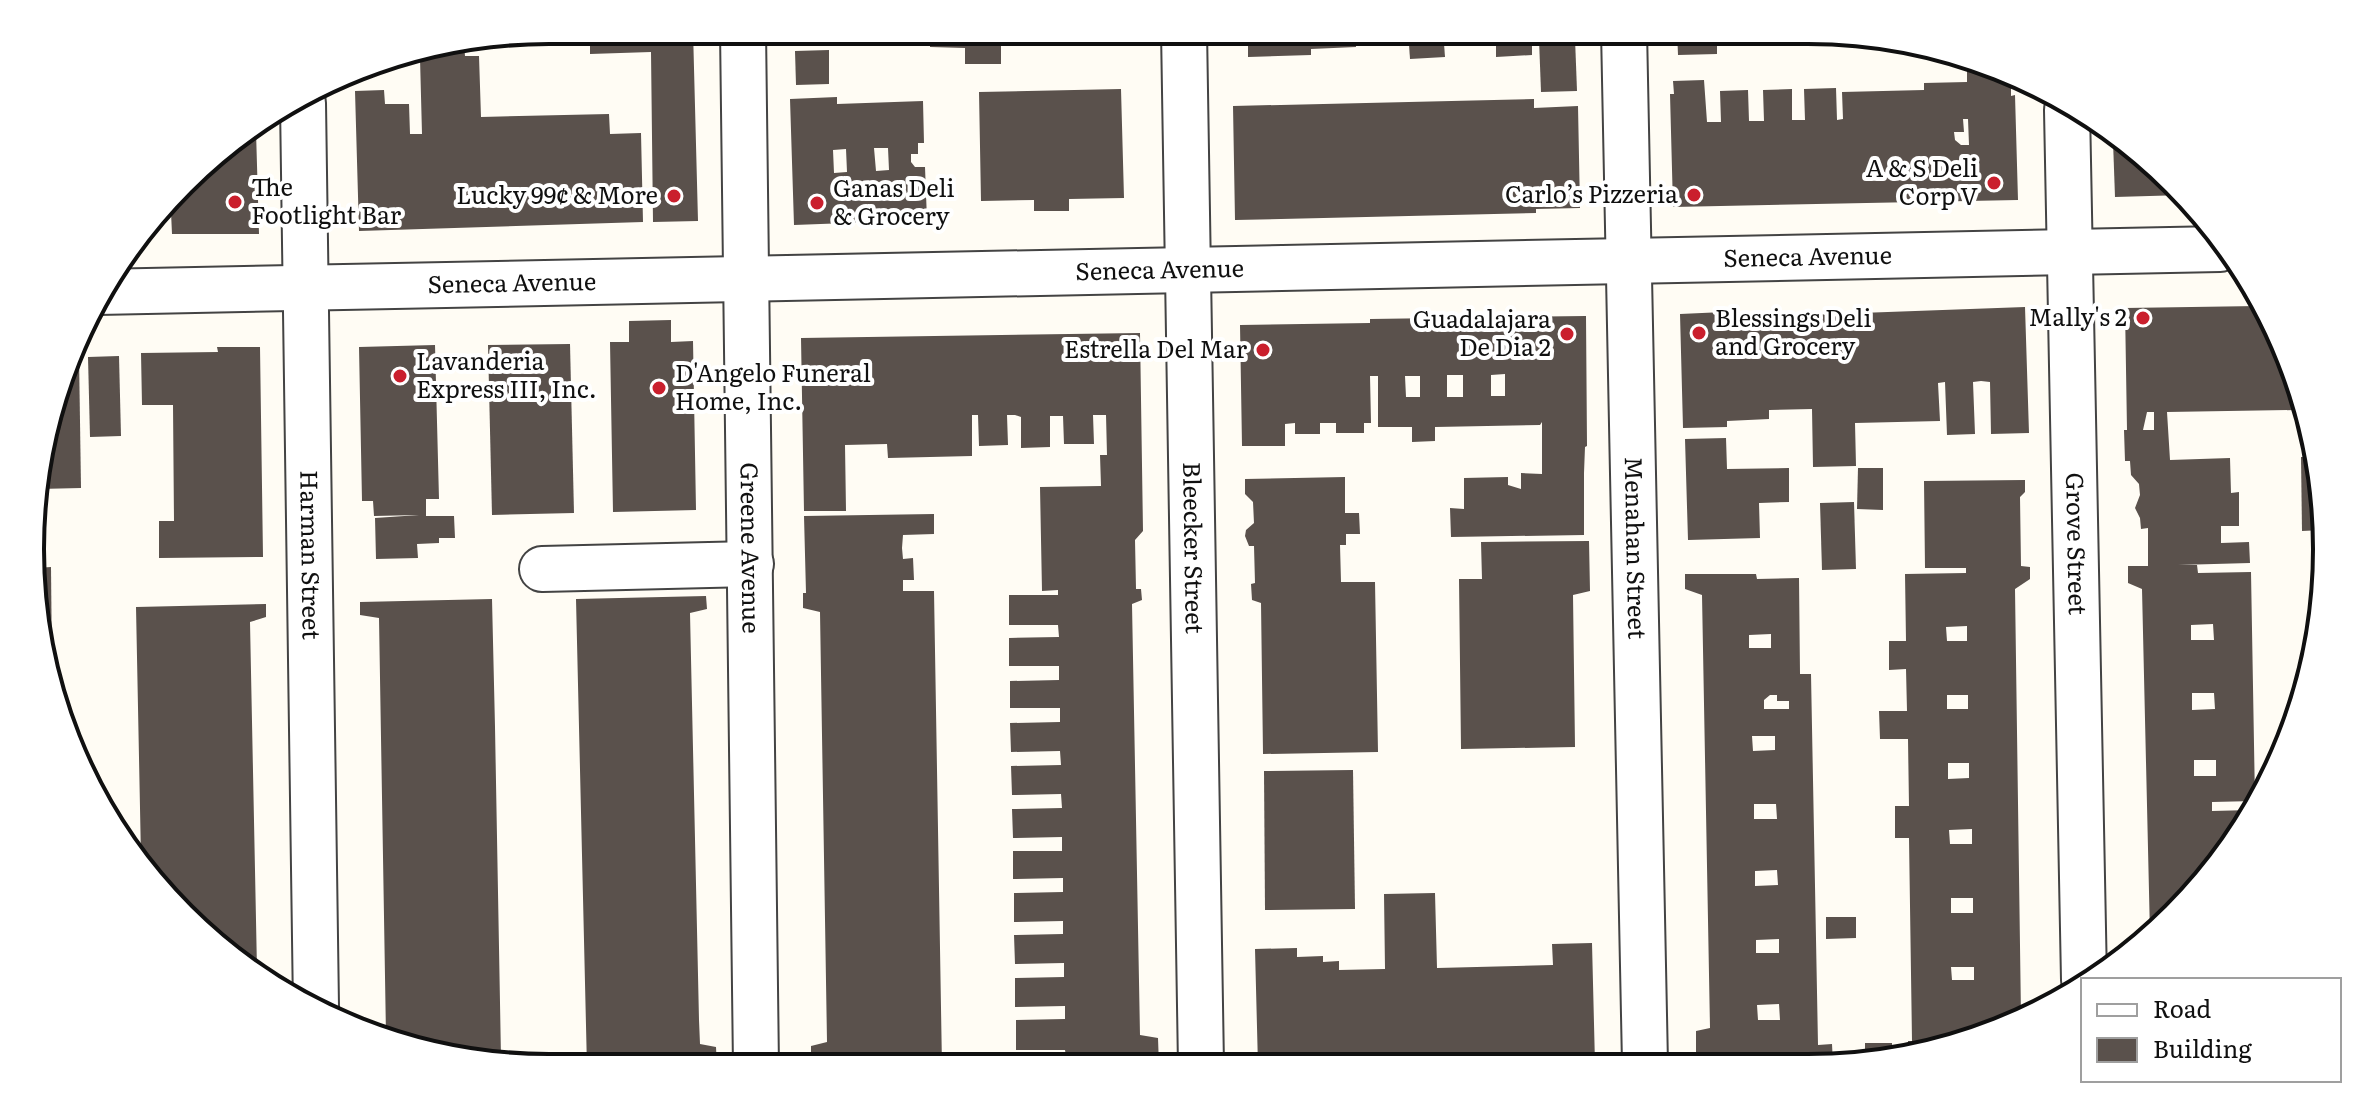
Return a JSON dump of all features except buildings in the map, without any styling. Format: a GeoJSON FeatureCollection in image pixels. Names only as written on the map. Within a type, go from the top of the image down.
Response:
{"type":"FeatureCollection","features":[{"type":"Feature","properties":{"kind":"street","name":"Greene Avenue"},"geometry":{"type":"LineString","coordinates":[[743,44],[756,1054]]}},
{"type":"Feature","properties":{"kind":"street","name":"Bleecker Street"},"geometry":{"type":"LineString","coordinates":[[1184,44],[1201,1054]]}},
{"type":"Feature","properties":{"kind":"street","name":"Menahan Street"},"geometry":{"type":"LineString","coordinates":[[1624,44],[1645,1054]]}},
{"type":"Feature","properties":{"kind":"street","name":"Harman Street"},"geometry":{"type":"LineString","coordinates":[[303,108],[316,997]]}},
{"type":"Feature","properties":{"kind":"street","name":"Grove Street"},"geometry":{"type":"LineString","coordinates":[[2067,116],[2084,972]]}},
{"type":"Feature","properties":{"kind":"street","name":"Seneca Avenue"},"geometry":{"type":"LineString","coordinates":[[115,292],[2214,249]]}},
{"type":"Feature","properties":{"kind":"street"},"geometry":{"type":"LineString","coordinates":[[542,569],[751,564]]}},
{"type":"Feature","properties":{"kind":"place","name":"A & S Deli Corp V"},"geometry":{"type":"Point","coordinates":[1994,183]}},
{"type":"Feature","properties":{"kind":"place","name":"Carlo’s Pizzeria"},"geometry":{"type":"Point","coordinates":[1694,195]}},
{"type":"Feature","properties":{"kind":"place","name":"Lucky 99¢ & More"},"geometry":{"type":"Point","coordinates":[674,196]}},
{"type":"Feature","properties":{"kind":"place","name":"The Footlight Bar"},"geometry":{"type":"Point","coordinates":[235,202]}},
{"type":"Feature","properties":{"kind":"place","name":"Ganas Deli & Grocery"},"geometry":{"type":"Point","coordinates":[817,203]}},
{"type":"Feature","properties":{"kind":"place","name":"Mally's 2"},"geometry":{"type":"Point","coordinates":[2143,318]}},
{"type":"Feature","properties":{"kind":"place","name":"Blessings Deli and Grocery"},"geometry":{"type":"Point","coordinates":[1699,333]}},
{"type":"Feature","properties":{"kind":"place","name":"Guadalajara De Dia 2"},"geometry":{"type":"Point","coordinates":[1567,334]}},
{"type":"Feature","properties":{"kind":"place","name":"Estrella Del Mar"},"geometry":{"type":"Point","coordinates":[1263,350]}},
{"type":"Feature","properties":{"kind":"place","name":"Lavanderia Express III, Inc."},"geometry":{"type":"Point","coordinates":[400,376]}},
{"type":"Feature","properties":{"kind":"place","name":"D'Angelo Funeral Home, Inc."},"geometry":{"type":"Point","coordinates":[659,388]}}]}
